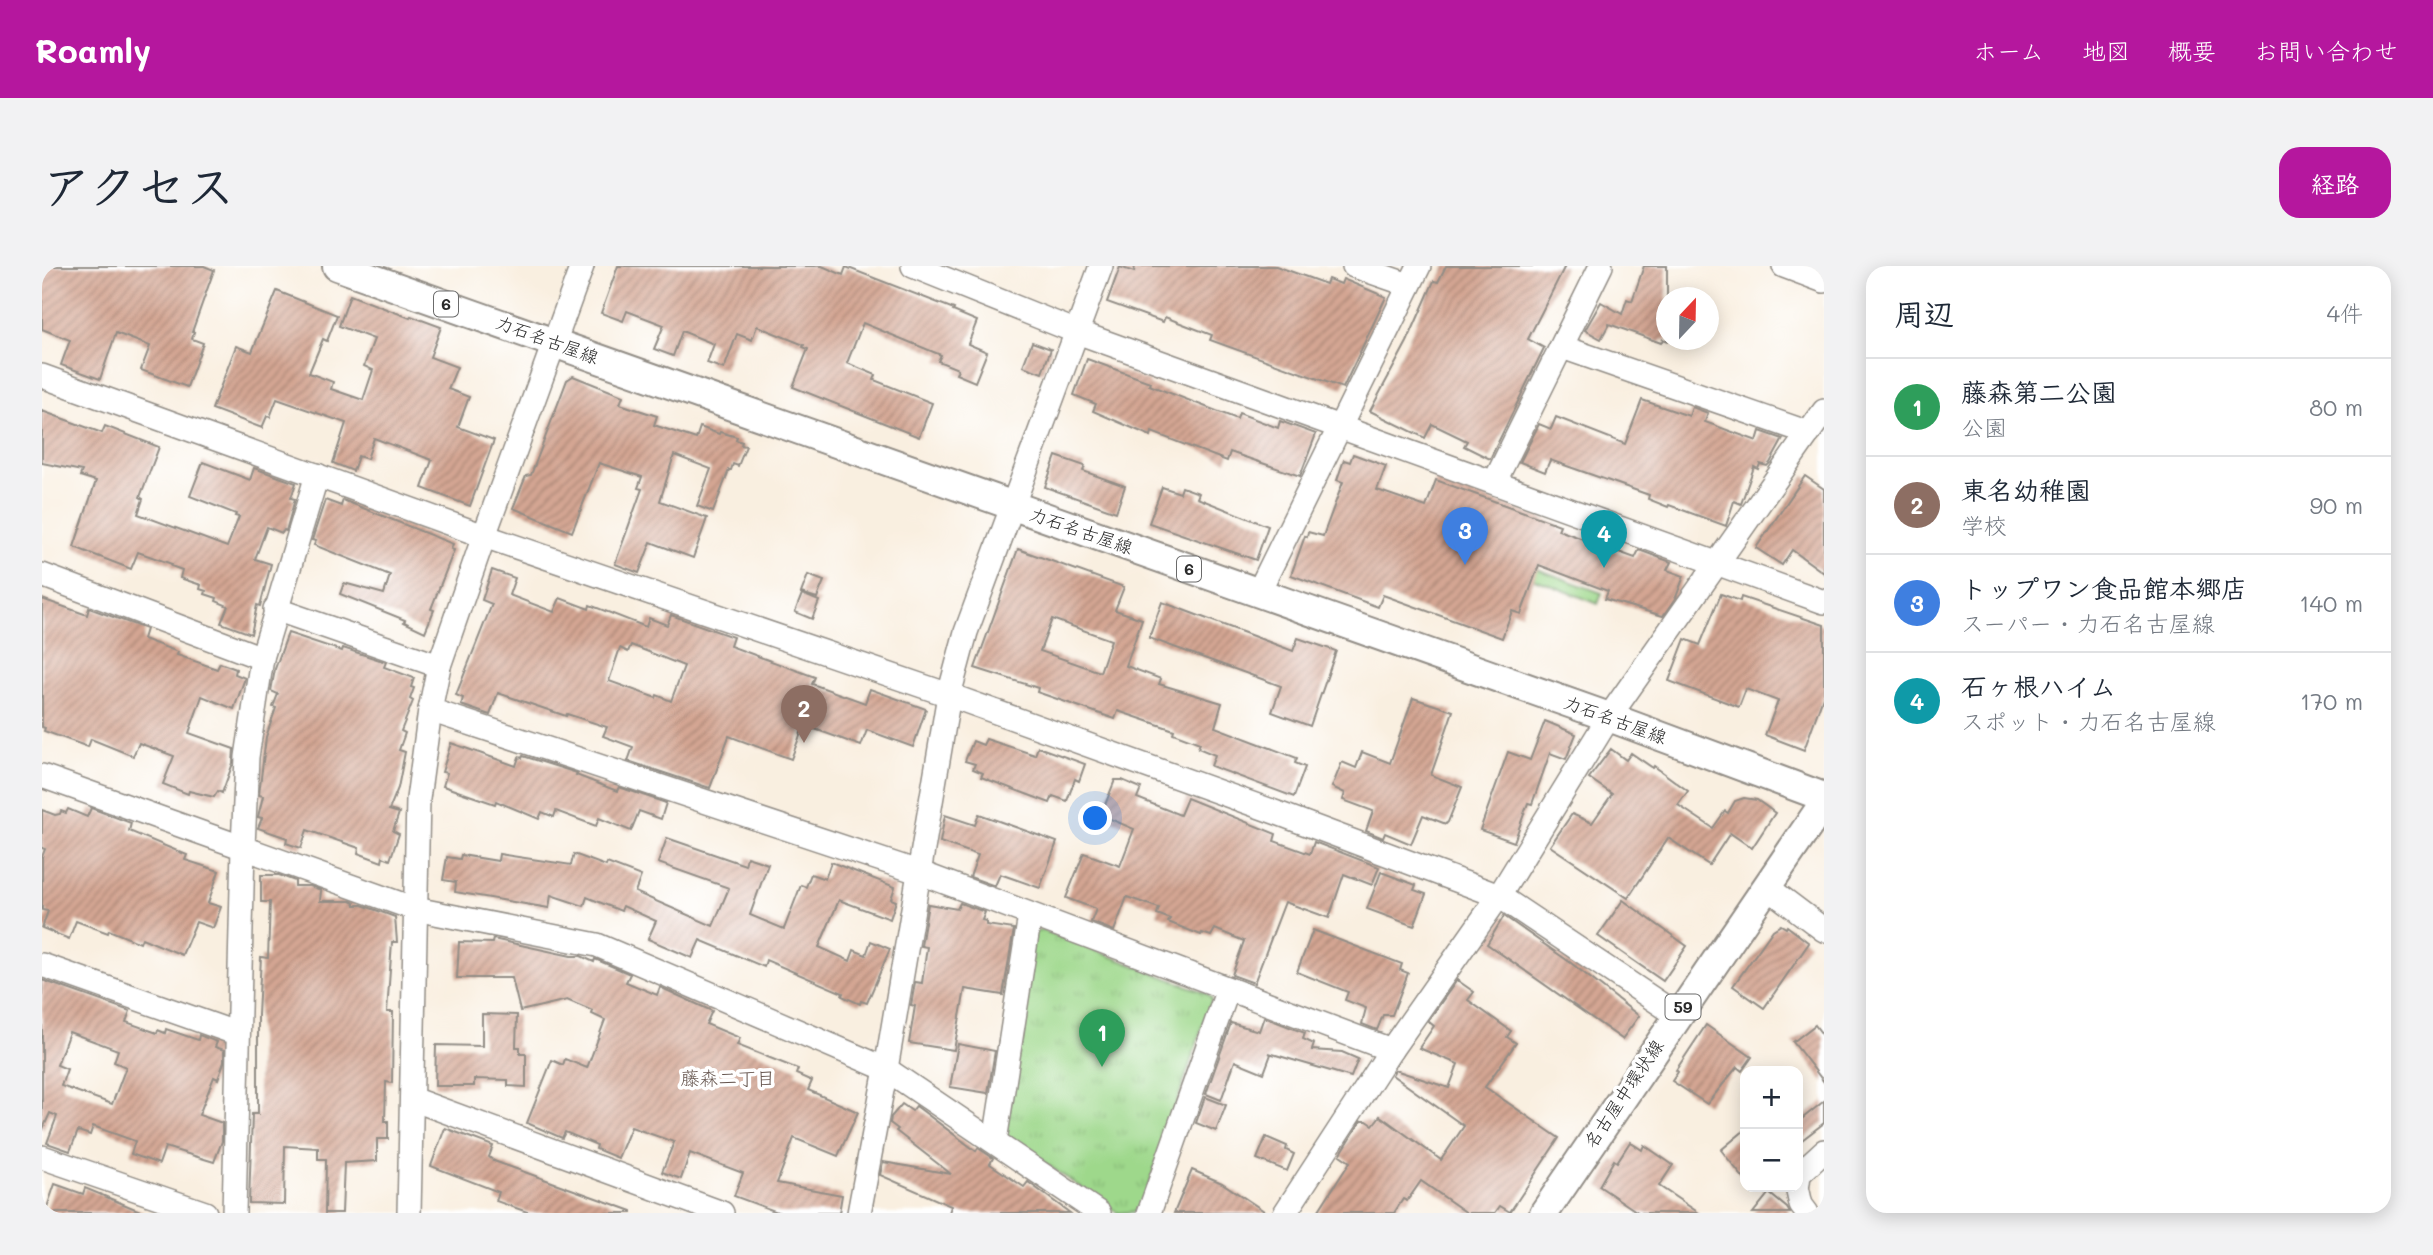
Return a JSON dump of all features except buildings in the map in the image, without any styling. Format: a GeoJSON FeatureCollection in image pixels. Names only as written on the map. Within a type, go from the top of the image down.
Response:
{"type":"FeatureCollection","features":[{"type":"Feature","properties":{"kind":"main road","name":"力石名古屋線"},"geometry":{"type":"LineString","coordinates":[[337,266],[1609,717],[1824,797]]}},
{"type":"Feature","properties":{"kind":"main road","name":"名古屋中環状線"},"geometry":{"type":"LineString","coordinates":[[1544,1213],[1824,803]]}},
{"type":"Feature","properties":{"kind":"street"},"geometry":{"type":"LineString","coordinates":[[409,1213],[418,799],[430,710],[439,666],[582,266]]}},
{"type":"Feature","properties":{"kind":"street"},"geometry":{"type":"LineString","coordinates":[[913,266],[1077,332],[1824,602]]}},
{"type":"Feature","properties":{"kind":"street"},"geometry":{"type":"LineString","coordinates":[[859,1213],[949,695],[966,632],[1101,266]]}},
{"type":"Feature","properties":{"kind":"street"},"geometry":{"type":"LineString","coordinates":[[1258,593],[1414,276],[1354,266]]}},
{"type":"Feature","properties":{"kind":"street"},"geometry":{"type":"LineString","coordinates":[[1495,481],[1601,266]]}},
{"type":"Feature","properties":{"kind":"street"},"geometry":{"type":"LineString","coordinates":[[1784,266],[1824,281]]}},
{"type":"Feature","properties":{"kind":"street"},"geometry":{"type":"LineString","coordinates":[[1562,347],[1809,433]]}},
{"type":"Feature","properties":{"kind":"street"},"geometry":{"type":"LineString","coordinates":[[42,376],[484,536],[949,695],[1499,896],[1678,1015]]}},
{"type":"Feature","properties":{"kind":"street"},"geometry":{"type":"LineString","coordinates":[[1285,1213],[1391,1050],[1499,896],[1609,717],[1824,411]]}},
{"type":"Feature","properties":{"kind":"street"},"geometry":{"type":"LineString","coordinates":[[234,1213],[247,757],[262,658],[317,475]]}},
{"type":"Feature","properties":{"kind":"street"},"geometry":{"type":"LineString","coordinates":[[42,575],[262,658]]}},
{"type":"Feature","properties":{"kind":"street"},"geometry":{"type":"LineString","coordinates":[[275,608],[439,666]]}},
{"type":"Feature","properties":{"kind":"street"},"geometry":{"type":"LineString","coordinates":[[430,710],[918,872],[1391,1050]]}},
{"type":"Feature","properties":{"kind":"street"},"geometry":{"type":"LineString","coordinates":[[42,776],[415,909],[597,945],[886,1069],[1099,1213]]}},
{"type":"Feature","properties":{"kind":"street"},"geometry":{"type":"LineString","coordinates":[[1767,887],[1824,930]]}},
{"type":"Feature","properties":{"kind":"street"},"geometry":{"type":"LineString","coordinates":[[995,1141],[1030,915]]}},
{"type":"Feature","properties":{"kind":"street"},"geometry":{"type":"LineString","coordinates":[[42,965],[238,1034]]}},
{"type":"Feature","properties":{"kind":"street"},"geometry":{"type":"LineString","coordinates":[[1149,1213],[1228,989]]}},
{"type":"Feature","properties":{"kind":"street"},"geometry":{"type":"LineString","coordinates":[[412,1099],[722,1213]]}},
{"type":"Feature","properties":{"kind":"street"},"geometry":{"type":"LineString","coordinates":[[1800,1200],[1799,1174],[1824,1151]]}},
{"type":"Feature","properties":{"kind":"street"},"geometry":{"type":"LineString","coordinates":[[42,1157],[205,1213]]}},
{"type":"Feature","properties":{"kind":"green space"},"geometry":{"type":"Polygon","coordinates":[[[1524,564],[1602,593],[1598,604],[1520,573],[1524,564]]]}},
{"type":"Feature","properties":{"kind":"green space"},"geometry":{"type":"Polygon","coordinates":[[[1042,930],[1207,993],[1212,999],[1140,1211],[1118,1213],[1005,1136],[1033,933],[1042,930]]]}},
{"type":"Feature","properties":{"kind":"place","name":"トップワン食品館本郷店"},"geometry":{"type":"Point","coordinates":[1465,565]}},
{"type":"Feature","properties":{"kind":"place","name":"石ヶ根ハイム"},"geometry":{"type":"Point","coordinates":[1604,568]}},
{"type":"Feature","properties":{"kind":"place","name":"東名幼稚園"},"geometry":{"type":"Point","coordinates":[804,743]}},
{"type":"Feature","properties":{"kind":"place","name":"藤森第二公園"},"geometry":{"type":"Point","coordinates":[1102,1067]}},
{"type":"Feature","properties":{"kind":"district","name":"藤森二丁目"},"geometry":{"type":"Point","coordinates":[728,1078]}}]}
